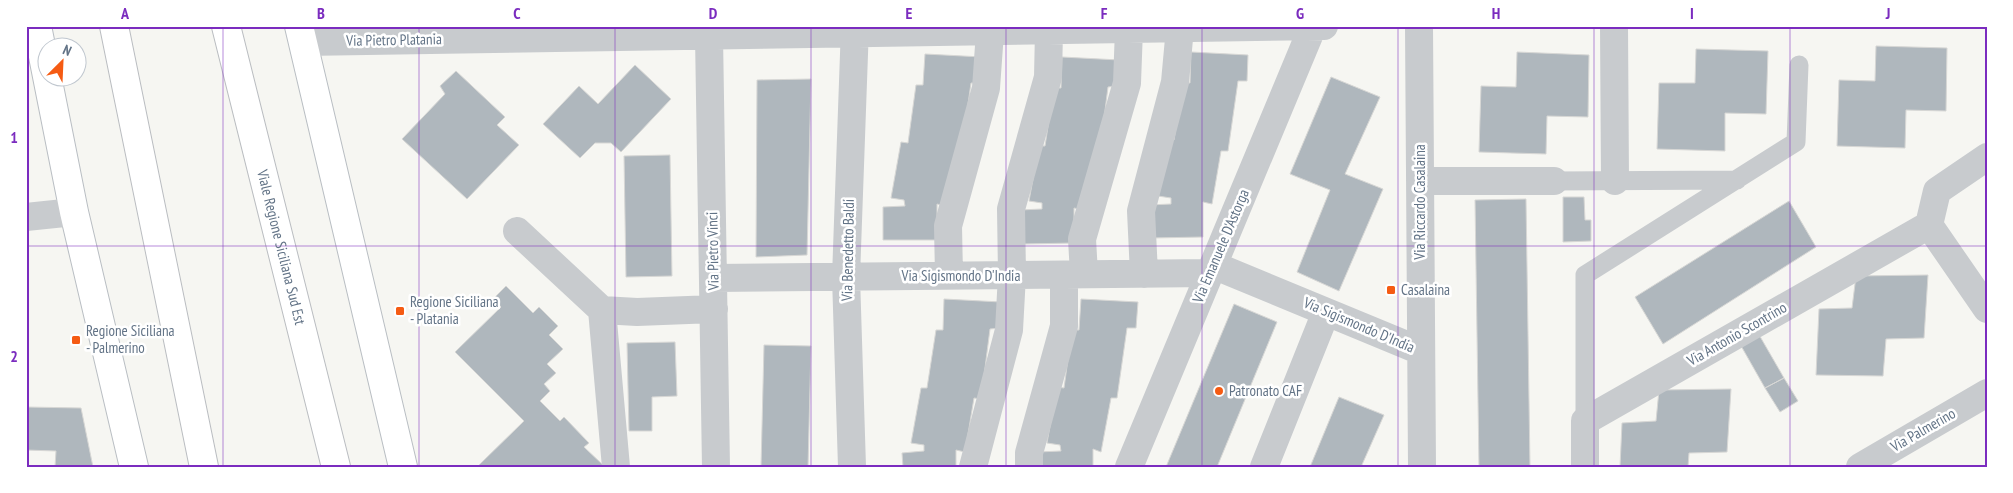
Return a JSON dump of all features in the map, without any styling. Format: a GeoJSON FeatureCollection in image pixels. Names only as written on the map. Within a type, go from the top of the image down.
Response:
{"type":"FeatureCollection","features":[{"type":"Feature","properties":{"kind":"main road"},"geometry":{"type":"LineString","coordinates":[[37,26],[74,212],[134,467]]}},
{"type":"Feature","properties":{"kind":"main road"},"geometry":{"type":"LineString","coordinates":[[114,26],[204,467]]}},
{"type":"Feature","properties":{"kind":"main road","name":"Viale Regione Siciliana Sud Est"},"geometry":{"type":"LineString","coordinates":[[226,26],[336,467]]}},
{"type":"Feature","properties":{"kind":"main road"},"geometry":{"type":"LineString","coordinates":[[301,34],[403,467]]}},
{"type":"Feature","properties":{"kind":"street","name":"Via Emanuele D'Astorga"},"geometry":{"type":"LineString","coordinates":[[1129,467],[1313,26]]}},
{"type":"Feature","properties":{"kind":"street","name":"Via Pietro Platania"},"geometry":{"type":"LineString","coordinates":[[301,34],[633,32],[709,36],[854,30],[990,32],[1126,28],[1324,26]]}},
{"type":"Feature","properties":{"kind":"street","name":"Via Riccardo Casalaina"},"geometry":{"type":"LineString","coordinates":[[1419,26],[1422,467]]}},
{"type":"Feature","properties":{"kind":"street"},"geometry":{"type":"LineString","coordinates":[[1614,26],[1615,181]]}},
{"type":"Feature","properties":{"kind":"street"},"geometry":{"type":"LineString","coordinates":[[1029,467],[1028,453],[1064,326],[1082,240],[1127,83],[1126,28]]}},
{"type":"Feature","properties":{"kind":"street"},"geometry":{"type":"LineString","coordinates":[[1144,274],[1141,211],[1175,82],[1180,28]]}},
{"type":"Feature","properties":{"kind":"street","name":"Via Benedetto Baldi"},"geometry":{"type":"LineString","coordinates":[[852,467],[846,277],[854,30]]}},
{"type":"Feature","properties":{"kind":"street"},"geometry":{"type":"LineString","coordinates":[[973,467],[1010,330],[1012,275],[1011,209],[1048,78],[1049,31]]}},
{"type":"Feature","properties":{"kind":"street"},"geometry":{"type":"LineString","coordinates":[[949,275],[948,226],[986,88],[990,32]]}},
{"type":"Feature","properties":{"kind":"street","name":"Via Pietro Vinci"},"geometry":{"type":"LineString","coordinates":[[709,36],[716,467]]}},
{"type":"Feature","properties":{"kind":"street"},"geometry":{"type":"LineString","coordinates":[[1987,157],[1937,191],[1929,224],[1987,308]]}},
{"type":"Feature","properties":{"kind":"street"},"geometry":{"type":"LineString","coordinates":[[1420,181],[1554,181]]}},
{"type":"Feature","properties":{"kind":"street"},"geometry":{"type":"LineString","coordinates":[[26,217],[74,212]]}},
{"type":"Feature","properties":{"kind":"street","name":"Via Antonio Scontrino"},"geometry":{"type":"LineString","coordinates":[[1584,421],[1929,224]]}},
{"type":"Feature","properties":{"kind":"street"},"geometry":{"type":"LineString","coordinates":[[517,231],[602,310],[637,312],[714,310]]}},
{"type":"Feature","properties":{"kind":"street","name":"Via Sigismondo D'India"},"geometry":{"type":"LineString","coordinates":[[714,278],[1144,274],[1211,269],[1326,312],[1421,352]]}},
{"type":"Feature","properties":{"kind":"street"},"geometry":{"type":"LineString","coordinates":[[602,310],[616,467]]}},
{"type":"Feature","properties":{"kind":"street"},"geometry":{"type":"LineString","coordinates":[[1264,467],[1326,312]]}},
{"type":"Feature","properties":{"kind":"street","name":"Via Palmerino"},"geometry":{"type":"LineString","coordinates":[[1860,467],[1987,393]]}},
{"type":"Feature","properties":{"kind":"street"},"geometry":{"type":"LineString","coordinates":[[1584,421],[1585,467]]}},
{"type":"Feature","properties":{"kind":"lane"},"geometry":{"type":"LineString","coordinates":[[1584,421],[1585,275],[1796,142],[1799,65]]}},
{"type":"Feature","properties":{"kind":"lane"},"geometry":{"type":"LineString","coordinates":[[1554,181],[1738,180]]}},
{"type":"Feature","properties":{"kind":"building"},"geometry":{"type":"Polygon","coordinates":[[[1876,46],[1947,48],[1946,111],[1906,110],[1905,148],[1837,146],[1839,80],[1875,81],[1876,46]]]}},
{"type":"Feature","properties":{"kind":"building"},"geometry":{"type":"Polygon","coordinates":[[[1696,49],[1768,51],[1766,114],[1725,113],[1725,151],[1657,149],[1659,83],[1695,83],[1696,49]]]}},
{"type":"Feature","properties":{"kind":"building"},"geometry":{"type":"Polygon","coordinates":[[[1191,52],[1248,55],[1247,81],[1238,81],[1228,151],[1221,151],[1212,204],[1203,202],[1203,237],[1150,238],[1149,205],[1171,204],[1171,198],[1158,196],[1168,140],[1174,140],[1183,83],[1190,83],[1191,52]]]}},
{"type":"Feature","properties":{"kind":"building"},"geometry":{"type":"Polygon","coordinates":[[[1517,52],[1589,55],[1588,117],[1547,116],[1546,154],[1479,152],[1481,86],[1516,87],[1517,52]]]}},
{"type":"Feature","properties":{"kind":"building"},"geometry":{"type":"Polygon","coordinates":[[[925,54],[982,57],[980,83],[971,83],[961,153],[945,206],[937,204],[937,240],[883,240],[883,207],[905,206],[904,200],[891,198],[901,142],[908,143],[916,85],[923,85],[925,54]]]}},
{"type":"Feature","properties":{"kind":"building"},"geometry":{"type":"Polygon","coordinates":[[[1062,57],[1119,60],[1117,86],[1108,87],[1099,157],[1083,210],[1074,208],[1074,243],[1021,244],[1020,210],[1042,209],[1042,203],[1029,201],[1039,146],[1045,146],[1054,88],[1061,88],[1062,57]]]}},
{"type":"Feature","properties":{"kind":"building"},"geometry":{"type":"Polygon","coordinates":[[[635,65],[671,99],[621,152],[611,143],[595,143],[580,158],[543,124],[579,86],[598,104],[635,65]]]}},
{"type":"Feature","properties":{"kind":"building"},"geometry":{"type":"Polygon","coordinates":[[[456,71],[505,117],[497,125],[519,145],[467,199],[402,139],[445,94],[440,86],[456,71]]]}},
{"type":"Feature","properties":{"kind":"building"},"geometry":{"type":"Polygon","coordinates":[[[1331,77],[1380,97],[1345,174],[1383,189],[1339,291],[1297,272],[1330,190],[1290,174],[1331,77]]]}},
{"type":"Feature","properties":{"kind":"building"},"geometry":{"type":"Polygon","coordinates":[[[811,79],[807,255],[756,257],[757,80],[811,79]]]}},
{"type":"Feature","properties":{"kind":"building"},"geometry":{"type":"Polygon","coordinates":[[[670,155],[672,276],[626,277],[624,156],[670,155]]]}},
{"type":"Feature","properties":{"kind":"building"},"geometry":{"type":"Polygon","coordinates":[[[1563,197],[1584,197],[1585,220],[1591,220],[1591,241],[1563,242],[1563,197]]]}},
{"type":"Feature","properties":{"kind":"building"},"geometry":{"type":"Polygon","coordinates":[[[1526,199],[1530,467],[1479,467],[1475,200],[1526,199]]]}},
{"type":"Feature","properties":{"kind":"building"},"geometry":{"type":"Polygon","coordinates":[[[1789,201],[1816,247],[1663,344],[1635,297],[1789,201]]]}},
{"type":"Feature","properties":{"kind":"building"},"geometry":{"type":"Polygon","coordinates":[[[1928,275],[1924,338],[1886,339],[1883,376],[1816,375],[1819,309],[1852,308],[1856,276],[1928,275]]]}},
{"type":"Feature","properties":{"kind":"building"},"geometry":{"type":"Polygon","coordinates":[[[506,286],[533,313],[539,307],[558,326],[549,335],[563,349],[547,364],[556,373],[544,384],[550,391],[540,401],[560,421],[564,417],[589,443],[584,447],[603,465],[601,467],[480,467],[479,465],[524,421],[455,352],[501,307],[493,299],[506,286]]]}},
{"type":"Feature","properties":{"kind":"building"},"geometry":{"type":"Polygon","coordinates":[[[944,299],[1001,302],[1000,328],[990,329],[981,399],[974,398],[965,452],[956,450],[956,467],[903,467],[902,453],[924,451],[924,445],[911,443],[921,388],[927,388],[936,330],[943,330],[944,299]]]}},
{"type":"Feature","properties":{"kind":"building"},"geometry":{"type":"Polygon","coordinates":[[[1081,299],[1138,302],[1136,328],[1127,328],[1117,398],[1111,398],[1101,452],[1093,449],[1093,467],[1039,467],[1038,452],[1061,451],[1060,445],[1047,443],[1057,387],[1064,388],[1072,330],[1079,330],[1081,299]]]}},
{"type":"Feature","properties":{"kind":"building"},"geometry":{"type":"Polygon","coordinates":[[[1234,304],[1277,322],[1217,467],[1166,467],[1234,304]]]}},
{"type":"Feature","properties":{"kind":"building"},"geometry":{"type":"Polygon","coordinates":[[[1758,333],[1784,378],[1765,388],[1740,344],[1758,333]]]}},
{"type":"Feature","properties":{"kind":"building"},"geometry":{"type":"Polygon","coordinates":[[[675,342],[677,396],[652,397],[652,431],[629,431],[627,343],[675,342]]]}},
{"type":"Feature","properties":{"kind":"building"},"geometry":{"type":"Polygon","coordinates":[[[764,345],[811,346],[808,467],[761,467],[764,345]]]}},
{"type":"Feature","properties":{"kind":"building"},"geometry":{"type":"Polygon","coordinates":[[[1784,378],[1798,401],[1780,412],[1765,388],[1784,378]]]}},
{"type":"Feature","properties":{"kind":"building"},"geometry":{"type":"Polygon","coordinates":[[[1731,389],[1727,452],[1689,453],[1688,467],[1620,467],[1622,423],[1656,421],[1659,390],[1731,389]]]}},
{"type":"Feature","properties":{"kind":"building"},"geometry":{"type":"Polygon","coordinates":[[[1339,397],[1384,415],[1361,467],[1310,467],[1339,397]]]}},
{"type":"Feature","properties":{"kind":"building"},"geometry":{"type":"Polygon","coordinates":[[[26,407],[81,408],[93,467],[55,467],[56,451],[26,450],[26,407]]]}},
{"type":"Feature","properties":{"kind":"place","name":"Casalaina"},"geometry":{"type":"Point","coordinates":[1391,290]}},
{"type":"Feature","properties":{"kind":"place","name":"Regione Siciliana - Platania"},"geometry":{"type":"Point","coordinates":[400,311]}},
{"type":"Feature","properties":{"kind":"place","name":"Regione Siciliana - Palmerino"},"geometry":{"type":"Point","coordinates":[76,340]}},
{"type":"Feature","properties":{"kind":"place","name":"Patronato CAF"},"geometry":{"type":"Point","coordinates":[1219,391]}}]}
